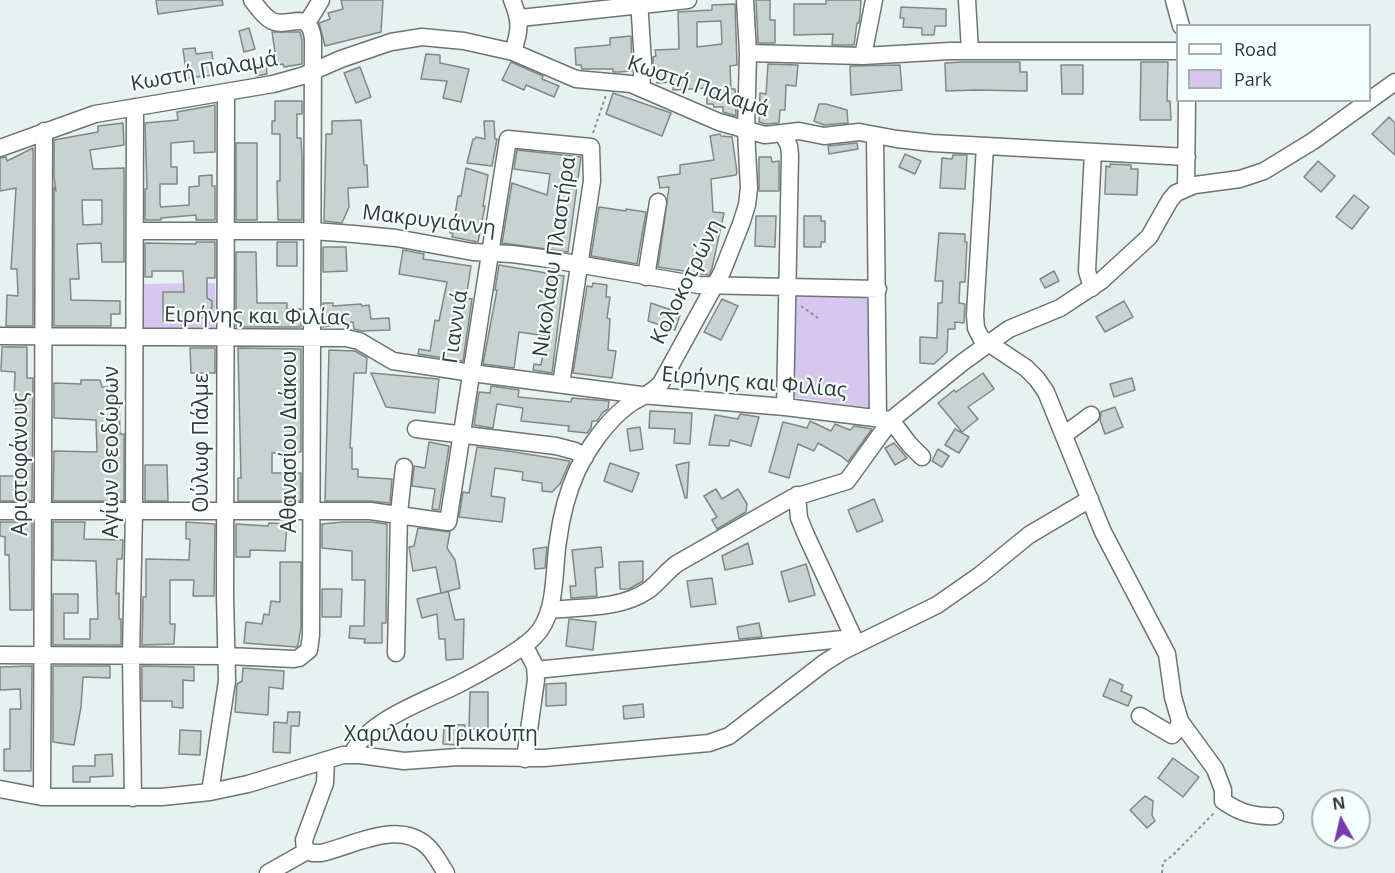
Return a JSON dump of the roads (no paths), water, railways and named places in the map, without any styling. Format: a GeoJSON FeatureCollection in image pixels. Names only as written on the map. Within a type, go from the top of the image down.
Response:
{"type":"FeatureCollection","features":[{"type":"Feature","properties":{"kind":"street"},"geometry":{"type":"LineString","coordinates":[[252,0],[273,21],[307,23],[321,0]]}},
{"type":"Feature","properties":{"kind":"street"},"geometry":{"type":"LineString","coordinates":[[512,0],[520,18],[519,34],[513,52]]}},
{"type":"Feature","properties":{"kind":"street"},"geometry":{"type":"LineString","coordinates":[[520,18],[639,3],[688,0]]}},
{"type":"Feature","properties":{"kind":"street","name":"Κολοκοτρώνη"},"geometry":{"type":"LineString","coordinates":[[549,610],[562,519],[573,480],[585,457],[619,413],[627,405],[647,395],[661,383],[732,249],[747,205],[749,189],[746,131],[748,53],[745,0]]}},
{"type":"Feature","properties":{"kind":"street"},"geometry":{"type":"LineString","coordinates":[[863,56],[873,0]]}},
{"type":"Feature","properties":{"kind":"street"},"geometry":{"type":"LineString","coordinates":[[967,0],[970,51]]}},
{"type":"Feature","properties":{"kind":"street"},"geometry":{"type":"LineString","coordinates":[[1174,0],[1180,24]]}},
{"type":"Feature","properties":{"kind":"street"},"geometry":{"type":"LineString","coordinates":[[639,3],[643,63],[641,88]]}},
{"type":"Feature","properties":{"kind":"street","name":"Αθανασίου Διάκου"},"geometry":{"type":"LineString","coordinates":[[227,656],[294,659],[307,653],[311,644],[314,72],[313,36],[307,23]]}},
{"type":"Feature","properties":{"kind":"street","name":"Κωστή Παλαμά"},"geometry":{"type":"LineString","coordinates":[[0,148],[95,114],[281,82],[314,72],[380,46],[414,37],[464,42],[513,52],[576,79],[628,83],[702,115],[746,131],[768,136],[799,131],[824,136],[859,132],[908,141],[1187,157]]}},
{"type":"Feature","properties":{"kind":"street"},"geometry":{"type":"LineString","coordinates":[[748,53],[863,56],[970,51],[1176,51]]}},
{"type":"Feature","properties":{"kind":"street"},"geometry":{"type":"LineString","coordinates":[[1371,99],[1395,82]]}},
{"type":"Feature","properties":{"kind":"street","name":"Ούλωφ Πάλμε"},"geometry":{"type":"LineString","coordinates":[[210,792],[227,681],[225,638],[226,92]]}},
{"type":"Feature","properties":{"kind":"street"},"geometry":{"type":"LineString","coordinates":[[1186,188],[1187,102]]}},
{"type":"Feature","properties":{"kind":"street"},"geometry":{"type":"LineString","coordinates":[[352,754],[362,740],[394,715],[463,682],[524,645],[541,630],[549,610],[615,603],[641,595],[648,591],[670,568],[797,495],[846,481],[885,419],[1013,326],[1060,308],[1092,288],[1149,237],[1176,193],[1186,188],[1248,177],[1264,171],[1313,141],[1367,102]]}},
{"type":"Feature","properties":{"kind":"street","name":"Αγίων Θεοδώρων"},"geometry":{"type":"LineString","coordinates":[[133,798],[131,656],[134,512],[135,107]]}},
{"type":"Feature","properties":{"kind":"street","name":"Αριστοφάνους"},"geometry":{"type":"LineString","coordinates":[[42,797],[44,131]]}},
{"type":"Feature","properties":{"kind":"street"},"geometry":{"type":"LineString","coordinates":[[783,134],[789,146],[790,155],[785,407]]}},
{"type":"Feature","properties":{"kind":"street"},"geometry":{"type":"LineString","coordinates":[[875,135],[878,289],[885,419],[922,457]]}},
{"type":"Feature","properties":{"kind":"street","name":"Νικολάου Πλαστήρα"},"geometry":{"type":"LineString","coordinates":[[508,139],[590,147],[593,157],[592,181],[561,384]]}},
{"type":"Feature","properties":{"kind":"street","name":"Γιαννιά"},"geometry":{"type":"LineString","coordinates":[[399,513],[448,522],[508,139]]}},
{"type":"Feature","properties":{"kind":"street"},"geometry":{"type":"LineString","coordinates":[[984,146],[975,315],[978,334],[987,343],[1016,361],[1037,379],[1046,392],[1089,499],[1112,549],[1167,654],[1173,697],[1180,720],[1215,769],[1223,790],[1223,801],[1237,811],[1247,814],[1275,816]]}},
{"type":"Feature","properties":{"kind":"street"},"geometry":{"type":"LineString","coordinates":[[1092,288],[1087,271],[1093,152]]}},
{"type":"Feature","properties":{"kind":"street"},"geometry":{"type":"LineString","coordinates":[[646,277],[658,202]]}},
{"type":"Feature","properties":{"kind":"street","name":"Μακρυγιάννη"},"geometry":{"type":"LineString","coordinates":[[135,231],[313,231],[396,238],[473,252],[512,254],[714,286],[878,289]]}},
{"type":"Feature","properties":{"kind":"street","name":"Ειρήνης και Φιλίας"},"geometry":{"type":"LineString","coordinates":[[0,336],[356,339],[393,361],[472,373],[647,395],[785,407],[885,419]]}},
{"type":"Feature","properties":{"kind":"street"},"geometry":{"type":"LineString","coordinates":[[1064,435],[1091,415]]}},
{"type":"Feature","properties":{"kind":"street"},"geometry":{"type":"LineString","coordinates":[[416,429],[556,446],[575,451],[585,457]]}},
{"type":"Feature","properties":{"kind":"street"},"geometry":{"type":"LineString","coordinates":[[396,653],[399,513],[404,467]]}},
{"type":"Feature","properties":{"kind":"street"},"geometry":{"type":"LineString","coordinates":[[797,495],[799,518],[854,641]]}},
{"type":"Feature","properties":{"kind":"street"},"geometry":{"type":"LineString","coordinates":[[536,670],[854,641],[937,605],[980,575],[1029,536],[1089,499]]}},
{"type":"Feature","properties":{"kind":"street"},"geometry":{"type":"LineString","coordinates":[[0,511],[378,511],[399,513]]}},
{"type":"Feature","properties":{"kind":"street","name":"Χαριλάου Τρικούπη"},"geometry":{"type":"LineString","coordinates":[[0,789],[42,797],[133,798],[184,795],[266,780],[352,754],[404,761],[458,757],[525,759],[701,745],[718,741],[741,727],[854,641]]}},
{"type":"Feature","properties":{"kind":"street"},"geometry":{"type":"LineString","coordinates":[[524,645],[536,670],[534,703],[525,759]]}},
{"type":"Feature","properties":{"kind":"street"},"geometry":{"type":"LineString","coordinates":[[0,656],[227,656]]}},
{"type":"Feature","properties":{"kind":"street"},"geometry":{"type":"LineString","coordinates":[[1140,716],[1172,735],[1177,730],[1180,720]]}},
{"type":"Feature","properties":{"kind":"street"},"geometry":{"type":"LineString","coordinates":[[307,851],[303,846],[304,840],[324,790],[326,760]]}},
{"type":"Feature","properties":{"kind":"street"},"geometry":{"type":"LineString","coordinates":[[268,873],[307,851],[321,853],[384,835],[403,834],[416,838],[426,845],[446,873]]}}]}
